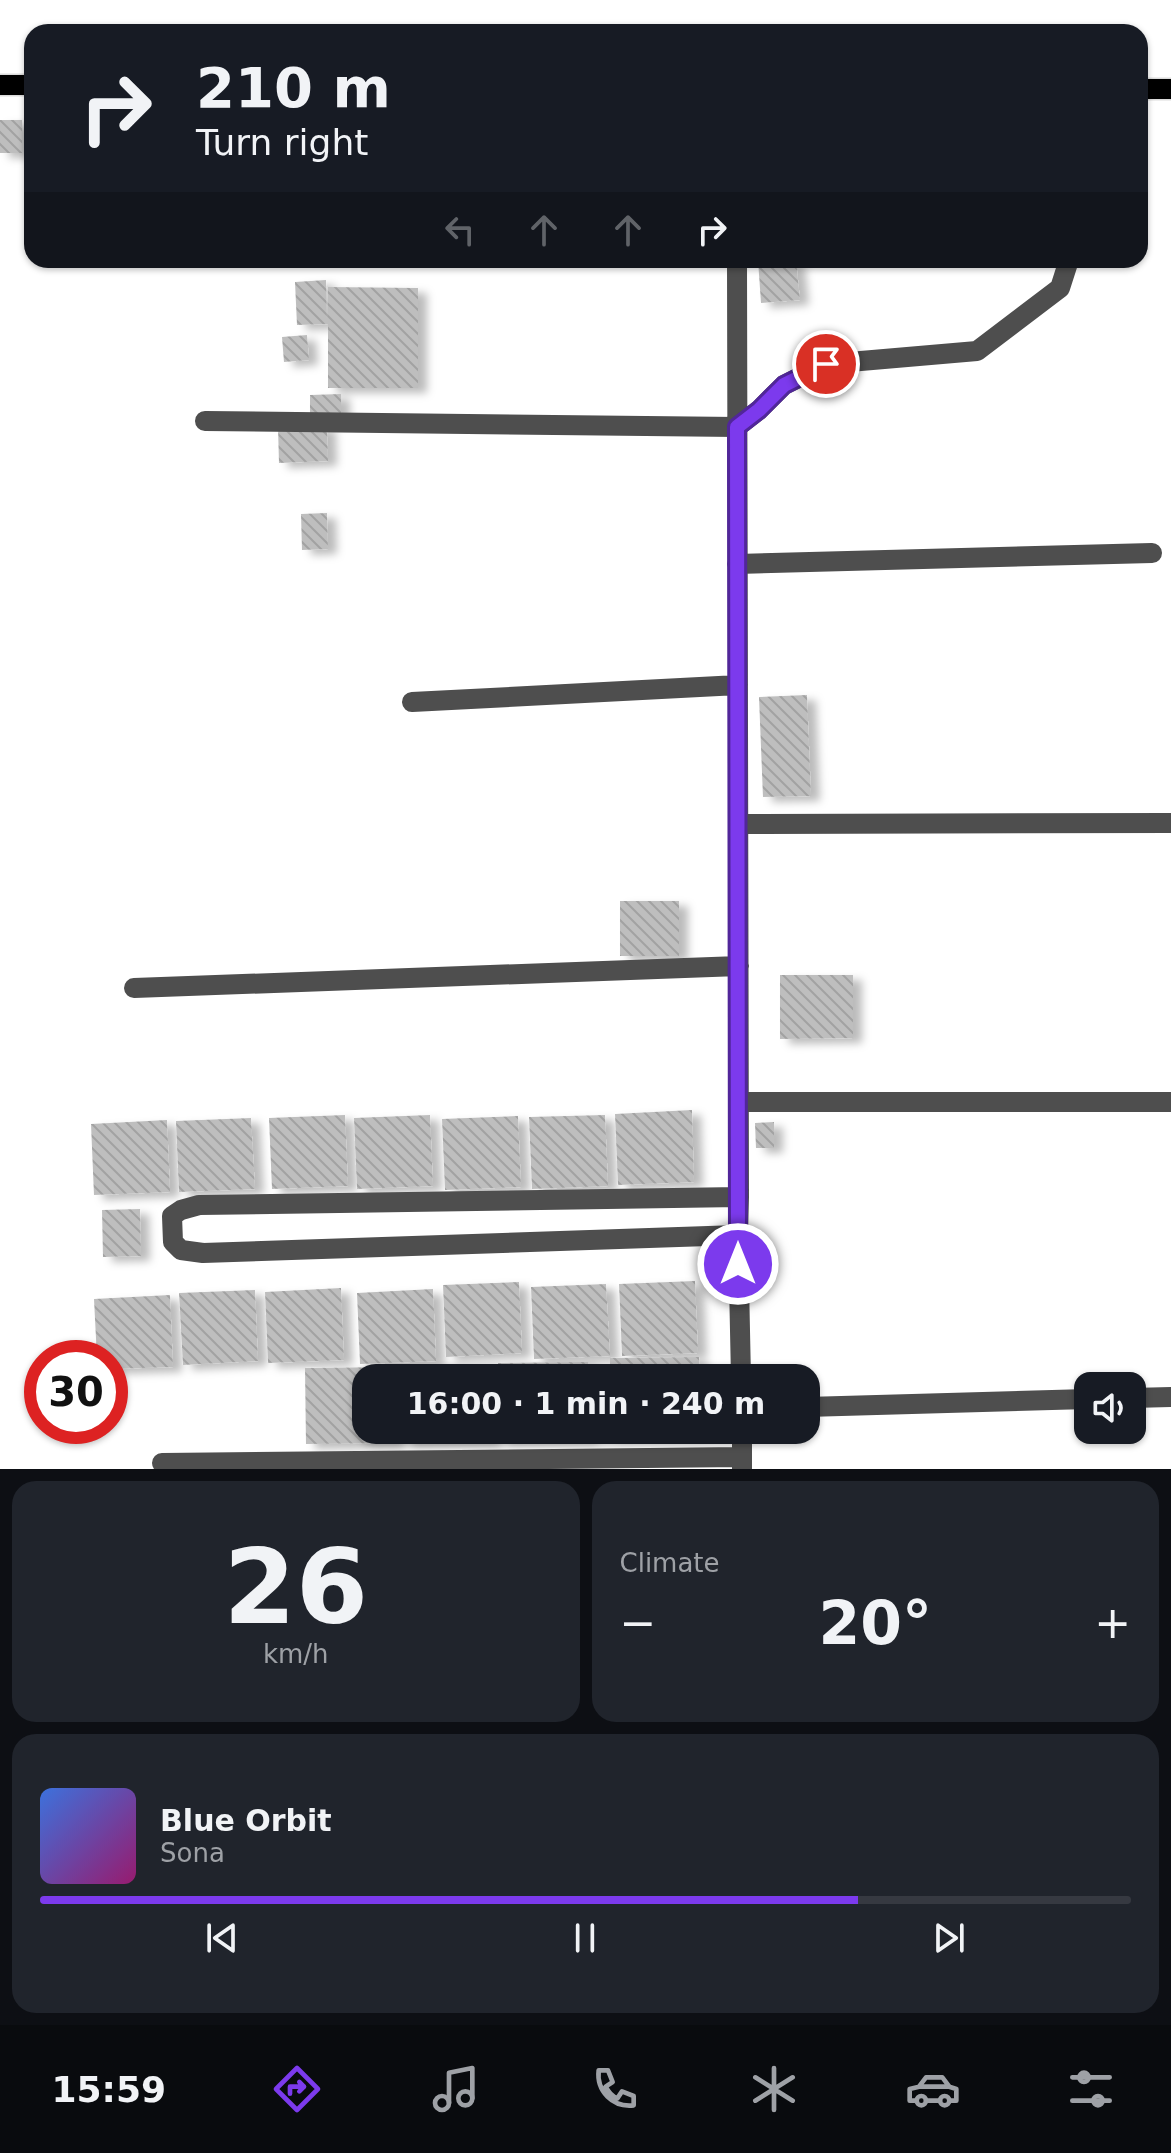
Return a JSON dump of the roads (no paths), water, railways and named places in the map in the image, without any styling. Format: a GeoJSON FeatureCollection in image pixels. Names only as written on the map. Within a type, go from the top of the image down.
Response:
{"type":"FeatureCollection","features":[{"type":"Feature","properties":{"kind":"main road"},"geometry":{"type":"LineString","coordinates":[[0,85],[24,85]]}},
{"type":"Feature","properties":{"kind":"main road"},"geometry":{"type":"LineString","coordinates":[[1148,89],[1171,89]]}},
{"type":"Feature","properties":{"kind":"street"},"geometry":{"type":"LineString","coordinates":[[737,268],[741,1364]]}},
{"type":"Feature","properties":{"kind":"street"},"geometry":{"type":"LineString","coordinates":[[205,421],[737,427],[784,385],[826,364],[977,351],[1060,288],[1066,268]]}},
{"type":"Feature","properties":{"kind":"street"},"geometry":{"type":"LineString","coordinates":[[737,564],[1152,553]]}},
{"type":"Feature","properties":{"kind":"street"},"geometry":{"type":"LineString","coordinates":[[412,702],[738,685]]}},
{"type":"Feature","properties":{"kind":"street"},"geometry":{"type":"LineString","coordinates":[[738,824],[1171,823]]}},
{"type":"Feature","properties":{"kind":"street"},"geometry":{"type":"LineString","coordinates":[[134,988],[739,966]]}},
{"type":"Feature","properties":{"kind":"street"},"geometry":{"type":"LineString","coordinates":[[739,1102],[1171,1102]]}},
{"type":"Feature","properties":{"kind":"street"},"geometry":{"type":"LineString","coordinates":[[738,1235],[203,1253],[181,1250],[173,1242],[172,1216],[199,1205],[739,1197]]}},
{"type":"Feature","properties":{"kind":"street"},"geometry":{"type":"LineString","coordinates":[[1146,1398],[1171,1397]]}},
{"type":"Feature","properties":{"kind":"street"},"geometry":{"type":"LineString","coordinates":[[820,1407],[1074,1399]]}},
{"type":"Feature","properties":{"kind":"street"},"geometry":{"type":"LineString","coordinates":[[162,1463],[742,1463]]}}]}
